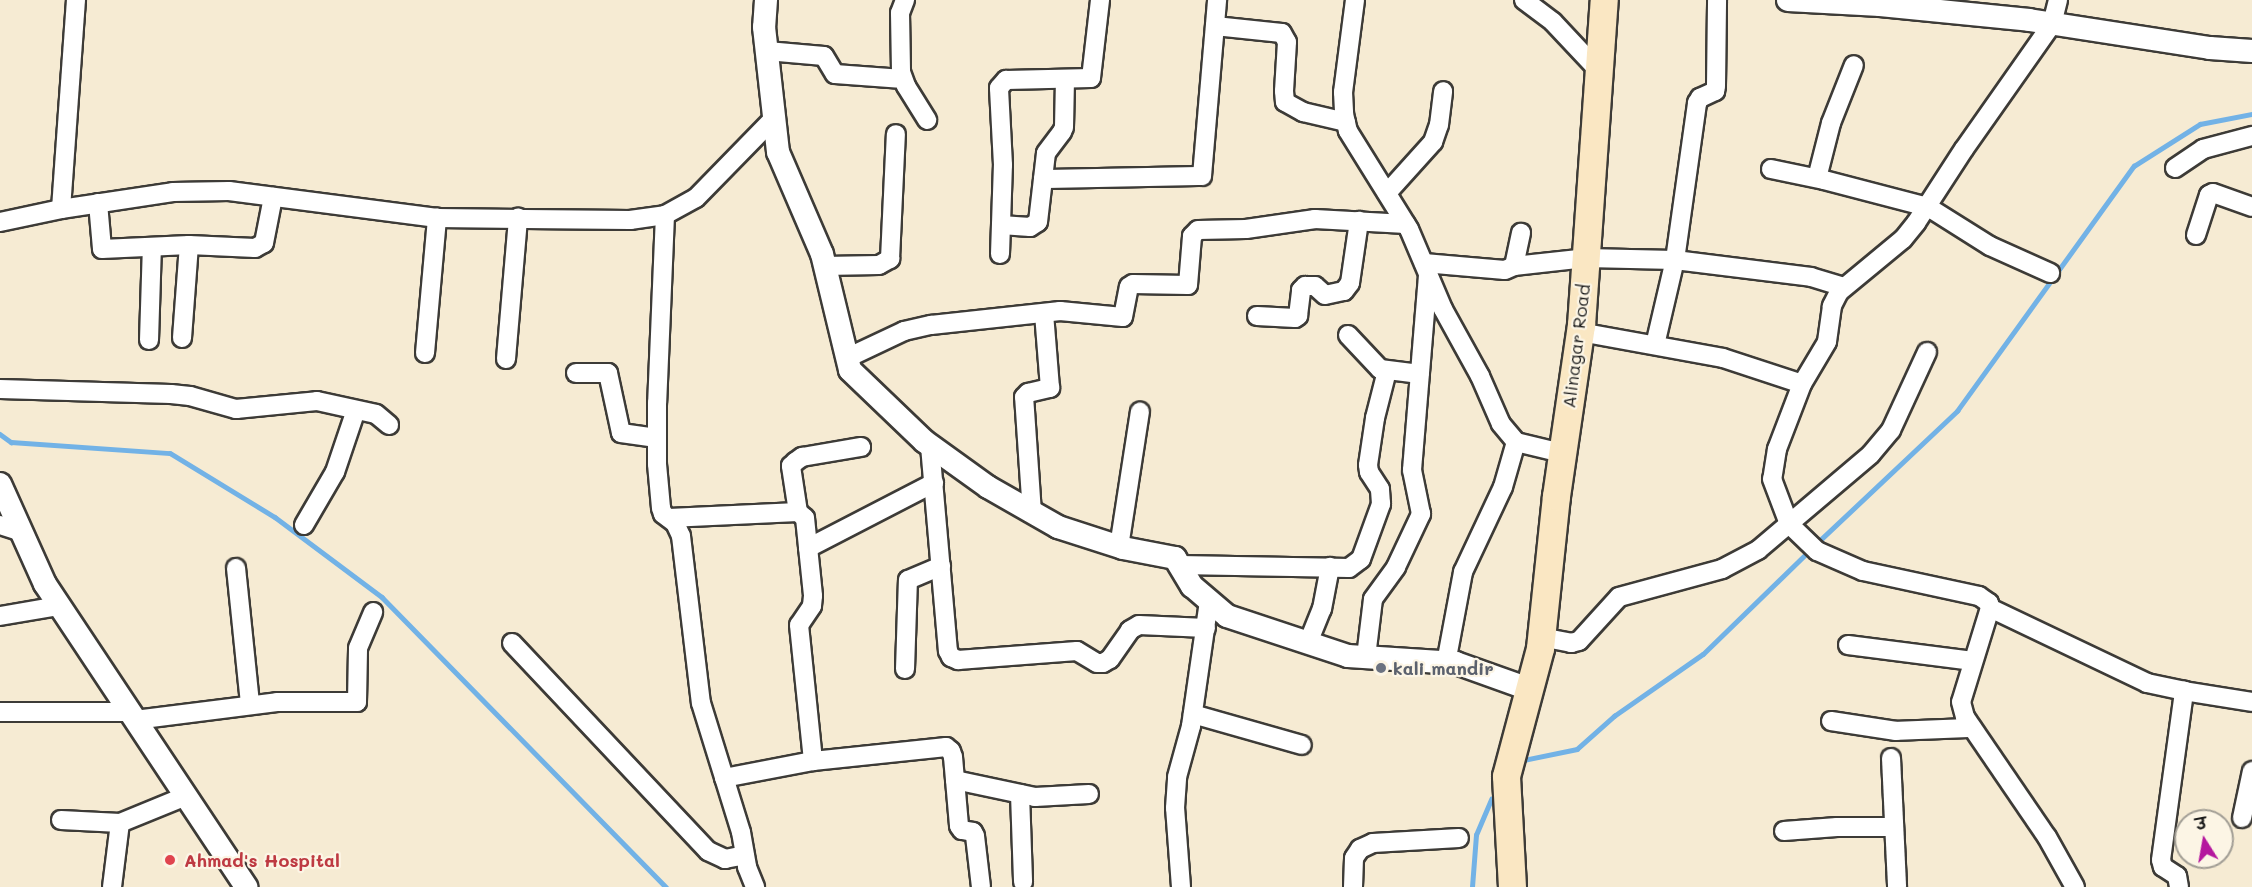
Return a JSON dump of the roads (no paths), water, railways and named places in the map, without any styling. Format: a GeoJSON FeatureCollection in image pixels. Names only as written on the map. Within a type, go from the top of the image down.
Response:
{"type":"FeatureCollection","features":[{"type":"Feature","properties":{"kind":"main road","name":"Alinagar Road"},"geometry":{"type":"LineString","coordinates":[[1512,887],[1506,776],[1541,637],[1562,453],[1580,332],[1604,0]]}},
{"type":"Feature","properties":{"kind":"street"},"geometry":{"type":"LineString","coordinates":[[61,209],[76,0]]}},
{"type":"Feature","properties":{"kind":"street"},"geometry":{"type":"LineString","coordinates":[[766,0],[764,27],[778,152],[824,266],[850,370],[930,446],[988,487],[1058,527],[1119,547],[1175,558],[1192,586],[1227,616],[1348,656],[1456,663],[1529,689]]}},
{"type":"Feature","properties":{"kind":"street"},"geometry":{"type":"LineString","coordinates":[[904,0],[900,13],[903,79],[927,120]]}},
{"type":"Feature","properties":{"kind":"street"},"geometry":{"type":"LineString","coordinates":[[1000,255],[1003,165],[1001,83],[1006,80],[1091,78],[1100,0]]}},
{"type":"Feature","properties":{"kind":"street"},"geometry":{"type":"LineString","coordinates":[[1043,178],[1202,176],[1217,0]]}},
{"type":"Feature","properties":{"kind":"street"},"geometry":{"type":"LineString","coordinates":[[1355,0],[1343,92],[1348,131],[1406,224],[1501,424],[1516,442],[1562,453]]}},
{"type":"Feature","properties":{"kind":"street"},"geometry":{"type":"LineString","coordinates":[[1524,0],[1554,22],[1599,71]]}},
{"type":"Feature","properties":{"kind":"street"},"geometry":{"type":"LineString","coordinates":[[1655,345],[1675,260],[1697,103],[1700,98],[1715,91],[1716,86],[1716,0]]}},
{"type":"Feature","properties":{"kind":"street"},"geometry":{"type":"LineString","coordinates":[[1788,0],[1880,5],[2052,24],[2210,48],[2252,51]]}},
{"type":"Feature","properties":{"kind":"street"},"geometry":{"type":"LineString","coordinates":[[2058,0],[2052,24],[1964,149],[1928,207],[1903,238],[1843,287],[1832,306],[1827,342],[1802,384],[1772,469],[1776,492],[1790,524],[1812,548],[1863,571],[1979,596],[1989,603],[1990,608],[1961,702],[1965,717],[2047,837],[2076,887]]}},
{"type":"Feature","properties":{"kind":"street"},"geometry":{"type":"LineString","coordinates":[[1215,26],[1282,33],[1287,42],[1284,91],[1286,102],[1303,112],[1346,122]]}},
{"type":"Feature","properties":{"kind":"street"},"geometry":{"type":"LineString","coordinates":[[767,51],[824,56],[835,74],[903,79]]}},
{"type":"Feature","properties":{"kind":"street"},"geometry":{"type":"LineString","coordinates":[[1817,178],[1831,123],[1854,65]]}},
{"type":"Feature","properties":{"kind":"street"},"geometry":{"type":"LineString","coordinates":[[1001,225],[1035,226],[1046,153],[1062,132],[1065,80]]}},
{"type":"Feature","properties":{"kind":"street"},"geometry":{"type":"LineString","coordinates":[[1387,193],[1433,142],[1439,124],[1443,91]]}},
{"type":"Feature","properties":{"kind":"street"},"geometry":{"type":"LineString","coordinates":[[0,222],[61,209],[173,192],[229,190],[437,218],[630,220],[665,215],[696,198],[774,118]]}},
{"type":"Feature","properties":{"kind":"street"},"geometry":{"type":"LineString","coordinates":[[824,266],[879,265],[890,259],[896,134]]}},
{"type":"Feature","properties":{"kind":"street"},"geometry":{"type":"LineString","coordinates":[[2175,168],[2203,149],[2252,136]]}},
{"type":"Feature","properties":{"kind":"street"},"geometry":{"type":"LineString","coordinates":[[1772,169],[1817,178],[1928,207],[1990,246],[2050,273]]}},
{"type":"Feature","properties":{"kind":"street"},"geometry":{"type":"LineString","coordinates":[[2196,235],[2209,195],[2213,193],[2252,207]]}},
{"type":"Feature","properties":{"kind":"street"},"geometry":{"type":"LineString","coordinates":[[98,203],[102,249],[189,245],[261,246],[273,197]]}},
{"type":"Feature","properties":{"kind":"street"},"geometry":{"type":"LineString","coordinates":[[665,215],[657,438],[661,508],[679,528],[681,536],[697,681],[755,887]]}},
{"type":"Feature","properties":{"kind":"street"},"geometry":{"type":"LineString","coordinates":[[425,353],[437,218]]}},
{"type":"Feature","properties":{"kind":"street"},"geometry":{"type":"LineString","coordinates":[[506,359],[518,218]]}},
{"type":"Feature","properties":{"kind":"street"},"geometry":{"type":"LineString","coordinates":[[847,358],[904,331],[919,327],[1073,311],[1119,319],[1126,312],[1129,287],[1133,284],[1188,285],[1194,232],[1246,229],[1315,219],[1406,224]]}},
{"type":"Feature","properties":{"kind":"street"},"geometry":{"type":"LineString","coordinates":[[1257,316],[1295,318],[1298,316],[1301,290],[1305,286],[1315,286],[1325,295],[1344,291],[1350,283],[1359,221]]}},
{"type":"Feature","properties":{"kind":"street"},"geometry":{"type":"LineString","coordinates":[[1514,266],[1521,233]]}},
{"type":"Feature","properties":{"kind":"street"},"geometry":{"type":"LineString","coordinates":[[183,338],[189,245]]}},
{"type":"Feature","properties":{"kind":"street"},"geometry":{"type":"LineString","coordinates":[[149,340],[152,247]]}},
{"type":"Feature","properties":{"kind":"street"},"geometry":{"type":"LineString","coordinates":[[1426,269],[1505,270],[1514,266],[1586,258],[1675,260],[1811,277],[1843,287]]}},
{"type":"Feature","properties":{"kind":"street"},"geometry":{"type":"LineString","coordinates":[[1366,657],[1373,599],[1396,567],[1420,514],[1412,470],[1426,269]]}},
{"type":"Feature","properties":{"kind":"street"},"geometry":{"type":"LineString","coordinates":[[1032,513],[1024,397],[1028,393],[1050,388],[1044,313]]}},
{"type":"Feature","properties":{"kind":"street"},"geometry":{"type":"LineString","coordinates":[[1580,332],[1741,363],[1802,384]]}},
{"type":"Feature","properties":{"kind":"street"},"geometry":{"type":"LineString","coordinates":[[1348,335],[1377,365],[1387,371],[1420,374]]}},
{"type":"Feature","properties":{"kind":"street"},"geometry":{"type":"LineString","coordinates":[[1541,637],[1571,643],[1579,641],[1619,597],[1722,570],[1758,550],[1871,454],[1891,430],[1927,352]]}},
{"type":"Feature","properties":{"kind":"street"},"geometry":{"type":"LineString","coordinates":[[1179,565],[1349,568],[1361,559],[1381,504],[1380,489],[1369,472],[1368,465],[1375,418],[1387,371]]}},
{"type":"Feature","properties":{"kind":"street"},"geometry":{"type":"LineString","coordinates":[[576,373],[608,373],[621,433],[657,438]]}},
{"type":"Feature","properties":{"kind":"street"},"geometry":{"type":"LineString","coordinates":[[0,389],[171,394],[190,396],[236,409],[308,400],[376,414],[389,425]]}},
{"type":"Feature","properties":{"kind":"street"},"geometry":{"type":"LineString","coordinates":[[304,525],[334,472],[356,410]]}},
{"type":"Feature","properties":{"kind":"street"},"geometry":{"type":"LineString","coordinates":[[1119,547],[1140,412]]}},
{"type":"Feature","properties":{"kind":"street"},"geometry":{"type":"LineString","coordinates":[[1446,663],[1463,572],[1503,487],[1516,442]]}},
{"type":"Feature","properties":{"kind":"street"},"geometry":{"type":"LineString","coordinates":[[930,446],[948,651],[951,657],[958,660],[1068,650],[1077,651],[1097,663],[1103,663],[1110,658],[1130,630],[1139,626],[1206,628]]}},
{"type":"Feature","properties":{"kind":"street"},"geometry":{"type":"LineString","coordinates":[[813,761],[799,625],[812,606],[808,548],[805,518],[798,512],[791,466],[801,457],[861,447]]}},
{"type":"Feature","properties":{"kind":"street"},"geometry":{"type":"LineString","coordinates":[[808,548],[934,483]]}},
{"type":"Feature","properties":{"kind":"street"},"geometry":{"type":"LineString","coordinates":[[0,484],[11,528],[45,584],[246,887]]}},
{"type":"Feature","properties":{"kind":"street"},"geometry":{"type":"LineString","coordinates":[[669,518],[798,512]]}},
{"type":"Feature","properties":{"kind":"street"},"geometry":{"type":"LineString","coordinates":[[905,669],[908,580],[941,566]]}},
{"type":"Feature","properties":{"kind":"street"},"geometry":{"type":"LineString","coordinates":[[1308,643],[1322,609],[1330,567]]}},
{"type":"Feature","properties":{"kind":"street"},"geometry":{"type":"LineString","coordinates":[[236,568],[250,704]]}},
{"type":"Feature","properties":{"kind":"street"},"geometry":{"type":"LineString","coordinates":[[1181,887],[1176,791],[1193,714],[1209,601]]}},
{"type":"Feature","properties":{"kind":"street"},"geometry":{"type":"LineString","coordinates":[[0,616],[59,606]]}},
{"type":"Feature","properties":{"kind":"street"},"geometry":{"type":"LineString","coordinates":[[1990,608],[2147,683],[2252,702]]}},
{"type":"Feature","properties":{"kind":"street"},"geometry":{"type":"LineString","coordinates":[[0,712],[132,716],[286,701],[357,702],[358,648],[373,612]]}},
{"type":"Feature","properties":{"kind":"street"},"geometry":{"type":"LineString","coordinates":[[512,644],[708,851],[725,859],[745,855]]}},
{"type":"Feature","properties":{"kind":"street"},"geometry":{"type":"LineString","coordinates":[[1848,645],[1973,660]]}},
{"type":"Feature","properties":{"kind":"street"},"geometry":{"type":"LineString","coordinates":[[2179,887],[2176,876],[2163,867],[2161,860],[2184,691]]}},
{"type":"Feature","properties":{"kind":"street"},"geometry":{"type":"LineString","coordinates":[[1193,714],[1302,745]]}},
{"type":"Feature","properties":{"kind":"street"},"geometry":{"type":"LineString","coordinates":[[1831,721],[1896,730],[1972,728]]}},
{"type":"Feature","properties":{"kind":"street"},"geometry":{"type":"LineString","coordinates":[[724,778],[813,761],[939,746],[951,751],[959,826],[962,830],[972,832],[975,836],[981,887]]}},
{"type":"Feature","properties":{"kind":"street"},"geometry":{"type":"LineString","coordinates":[[1891,758],[1897,887]]}},
{"type":"Feature","properties":{"kind":"street"},"geometry":{"type":"LineString","coordinates":[[2242,818],[2252,771]]}},
{"type":"Feature","properties":{"kind":"street"},"geometry":{"type":"LineString","coordinates":[[955,780],[1035,797],[1074,797],[1089,794]]}},
{"type":"Feature","properties":{"kind":"street"},"geometry":{"type":"LineString","coordinates":[[1020,794],[1023,882]]}},
{"type":"Feature","properties":{"kind":"street"},"geometry":{"type":"LineString","coordinates":[[60,820],[120,822],[186,796]]}},
{"type":"Feature","properties":{"kind":"street"},"geometry":{"type":"LineString","coordinates":[[112,887],[120,822]]}},
{"type":"Feature","properties":{"kind":"street"},"geometry":{"type":"LineString","coordinates":[[1784,831],[1837,827],[1894,827]]}},
{"type":"Feature","properties":{"kind":"street"},"geometry":{"type":"LineString","coordinates":[[1353,887],[1354,858],[1360,849],[1372,843],[1459,838]]}},
{"type":"Feature","properties":{"kind":"waterway"},"geometry":{"type":"LineString","coordinates":[[1816,544],[1957,411],[2134,166],[2200,124],[2252,114]]}},
{"type":"Feature","properties":{"kind":"waterway"},"geometry":{"type":"LineString","coordinates":[[0,434],[11,442],[170,453],[275,517],[382,597],[666,887]]}},
{"type":"Feature","properties":{"kind":"waterway"},"geometry":{"type":"LineString","coordinates":[[1519,761],[1577,749],[1614,716],[1703,654],[1810,550]]}},
{"type":"Feature","properties":{"kind":"waterway"},"geometry":{"type":"LineString","coordinates":[[1472,887],[1476,835],[1491,799]]}},
{"type":"Feature","properties":{"kind":"place","name":"kali mandir"},"geometry":{"type":"Point","coordinates":[1381,668]}},
{"type":"Feature","properties":{"kind":"place","name":"Ahmad's Hospital"},"geometry":{"type":"Point","coordinates":[170,860]}}]}
